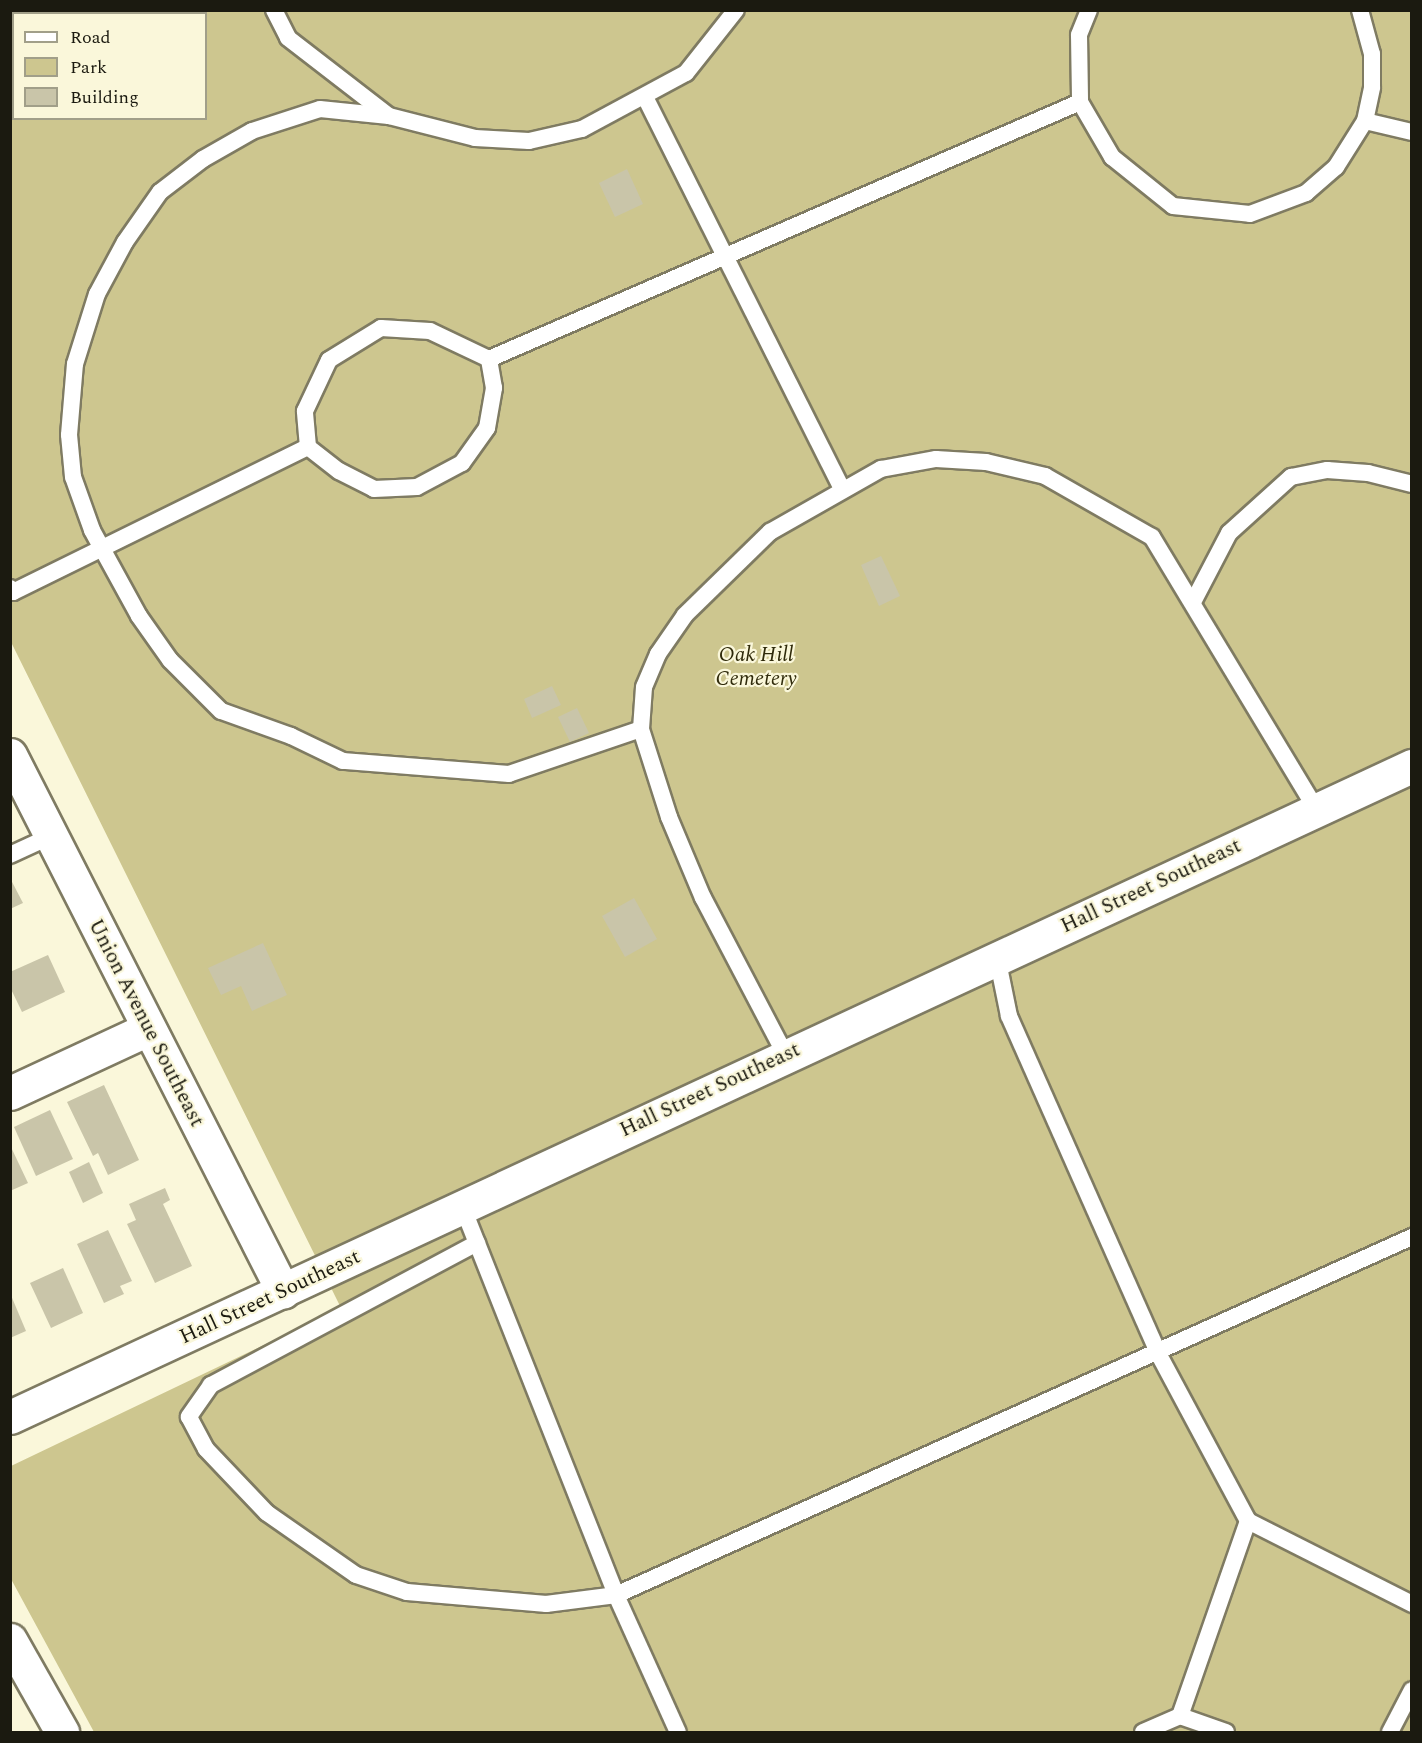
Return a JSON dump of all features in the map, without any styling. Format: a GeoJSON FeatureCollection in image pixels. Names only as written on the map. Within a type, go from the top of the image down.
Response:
{"type":"FeatureCollection","features":[{"type":"Feature","properties":{"kind":"main road","name":"Union Avenue Southeast"},"geometry":{"type":"LineString","coordinates":[[10,755],[148,1029],[284,1291]]}},
{"type":"Feature","properties":{"kind":"main road","name":"Hall Street Southeast"},"geometry":{"type":"LineString","coordinates":[[10,1417],[463,1208],[785,1054],[1412,766]]}},
{"type":"Feature","properties":{"kind":"main road"},"geometry":{"type":"LineString","coordinates":[[10,1093],[148,1029]]}},
{"type":"Feature","properties":{"kind":"main road"},"geometry":{"type":"LineString","coordinates":[[10,1640],[62,1732]]}},
{"type":"Feature","properties":{"kind":"lane"},"geometry":{"type":"LineString","coordinates":[[274,10],[288,38],[389,116]]}},
{"type":"Feature","properties":{"kind":"lane"},"geometry":{"type":"LineString","coordinates":[[641,729],[509,774],[343,761],[291,736],[220,711],[170,660],[139,616],[102,549],[73,477],[72,400],[75,364],[97,294],[125,242],[160,192],[203,159],[252,131],[320,109],[389,116],[475,138],[529,141],[582,129],[686,73],[736,10]]}},
{"type":"Feature","properties":{"kind":"lane"},"geometry":{"type":"LineString","coordinates":[[1089,10],[1079,35],[1080,102],[1112,157],[1173,206],[1250,214],[1306,193],[1336,167],[1365,121],[1372,87],[1372,54],[1360,10]]}},
{"type":"Feature","properties":{"kind":"lane"},"geometry":{"type":"LineString","coordinates":[[645,97],[842,489]]}},
{"type":"Feature","properties":{"kind":"lane"},"geometry":{"type":"LineString","coordinates":[[489,359],[494,388],[487,428],[462,463],[417,487],[375,489],[339,471],[308,447],[305,411],[329,360],[381,328],[430,331],[489,359],[1080,102]]}},
{"type":"Feature","properties":{"kind":"lane"},"geometry":{"type":"LineString","coordinates":[[1365,121],[1412,132]]}},
{"type":"Feature","properties":{"kind":"lane"},"geometry":{"type":"LineString","coordinates":[[10,588],[13,592],[308,447]]}},
{"type":"Feature","properties":{"kind":"lane"},"geometry":{"type":"LineString","coordinates":[[785,1054],[703,898],[669,817],[641,729],[644,687],[658,654],[685,615],[770,532],[842,489],[881,469],[936,459],[986,462],[1045,476],[1152,537],[1317,810]]}},
{"type":"Feature","properties":{"kind":"lane"},"geometry":{"type":"LineString","coordinates":[[1193,602],[1229,533],[1291,477],[1327,470],[1368,473],[1412,484]]}},
{"type":"Feature","properties":{"kind":"lane"},"geometry":{"type":"LineString","coordinates":[[10,855],[51,836]]}},
{"type":"Feature","properties":{"kind":"lane"},"geometry":{"type":"LineString","coordinates":[[997,957],[1009,1016],[1158,1353],[1248,1521],[1412,1604]]}},
{"type":"Feature","properties":{"kind":"lane"},"geometry":{"type":"LineString","coordinates":[[463,1208],[616,1595],[678,1732]]}},
{"type":"Feature","properties":{"kind":"lane"},"geometry":{"type":"LineString","coordinates":[[477,1243],[212,1385],[189,1417],[206,1449],[267,1513],[356,1575],[407,1592],[546,1604],[616,1595],[1412,1237]]}},
{"type":"Feature","properties":{"kind":"lane"},"geometry":{"type":"LineString","coordinates":[[1180,1716],[1248,1521]]}},
{"type":"Feature","properties":{"kind":"lane"},"geometry":{"type":"LineString","coordinates":[[1390,1732],[1412,1690]]}},
{"type":"Feature","properties":{"kind":"lane"},"geometry":{"type":"LineString","coordinates":[[1143,1732],[1180,1716],[1226,1732]]}},
{"type":"Feature","properties":{"kind":"green space","name":"Oak Hill Cemetery"},"geometry":{"type":"Polygon","coordinates":[[[11,11],[1411,11],[1411,1732],[94,1732],[11,1579],[11,1466],[341,1308],[11,642],[11,11]]]}},
{"type":"Feature","properties":{"kind":"building"},"geometry":{"type":"Polygon","coordinates":[[[627,169],[643,204],[615,217],[599,183],[627,169]]]}},
{"type":"Feature","properties":{"kind":"building"},"geometry":{"type":"Polygon","coordinates":[[[881,556],[900,596],[879,606],[861,565],[881,556]]]}},
{"type":"Feature","properties":{"kind":"building"},"geometry":{"type":"Polygon","coordinates":[[[552,686],[561,705],[532,718],[524,699],[552,686]]]}},
{"type":"Feature","properties":{"kind":"building"},"geometry":{"type":"Polygon","coordinates":[[[577,708],[589,733],[570,742],[558,717],[577,708]]]}},
{"type":"Feature","properties":{"kind":"building"},"geometry":{"type":"Polygon","coordinates":[[[10,878],[23,903],[10,909],[10,878]]]}},
{"type":"Feature","properties":{"kind":"building"},"geometry":{"type":"Polygon","coordinates":[[[634,898],[657,939],[625,957],[602,916],[634,898]]]}},
{"type":"Feature","properties":{"kind":"building"},"geometry":{"type":"Polygon","coordinates":[[[263,943],[287,995],[252,1011],[241,986],[221,995],[208,968],[263,943]]]}},
{"type":"Feature","properties":{"kind":"building"},"geometry":{"type":"Polygon","coordinates":[[[48,955],[65,992],[22,1012],[10,987],[10,972],[48,955]]]}},
{"type":"Feature","properties":{"kind":"building"},"geometry":{"type":"Polygon","coordinates":[[[104,1085],[139,1160],[108,1175],[98,1153],[93,1156],[67,1102],[104,1085]]]}},
{"type":"Feature","properties":{"kind":"building"},"geometry":{"type":"Polygon","coordinates":[[[50,1110],[73,1159],[36,1176],[14,1127],[50,1110]]]}},
{"type":"Feature","properties":{"kind":"building"},"geometry":{"type":"Polygon","coordinates":[[[10,1145],[28,1183],[10,1191],[10,1145]]]}},
{"type":"Feature","properties":{"kind":"building"},"geometry":{"type":"Polygon","coordinates":[[[89,1162],[103,1193],[83,1203],[69,1172],[89,1162]]]}},
{"type":"Feature","properties":{"kind":"building"},"geometry":{"type":"Polygon","coordinates":[[[165,1188],[170,1200],[163,1204],[192,1266],[155,1283],[127,1224],[136,1220],[129,1204],[165,1188]]]}},
{"type":"Feature","properties":{"kind":"building"},"geometry":{"type":"Polygon","coordinates":[[[108,1230],[132,1281],[120,1286],[124,1294],[104,1303],[77,1244],[108,1230]]]}},
{"type":"Feature","properties":{"kind":"building"},"geometry":{"type":"Polygon","coordinates":[[[63,1268],[83,1313],[51,1328],[30,1283],[63,1268]]]}},
{"type":"Feature","properties":{"kind":"building"},"geometry":{"type":"Polygon","coordinates":[[[10,1293],[26,1331],[10,1338],[10,1293]]]}}]}
